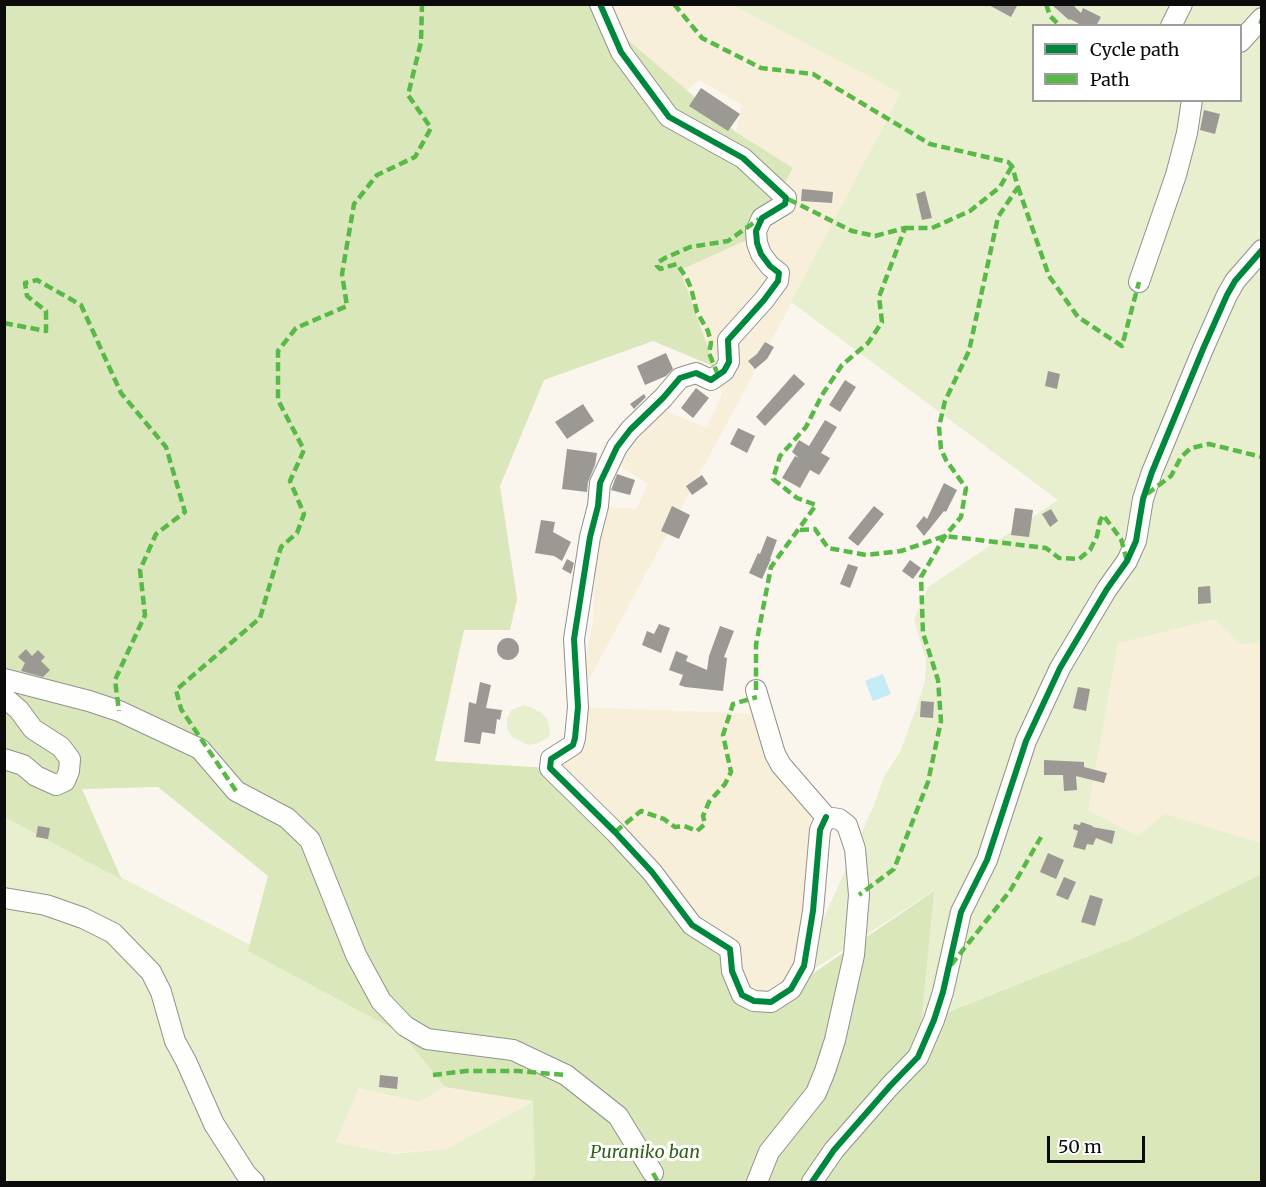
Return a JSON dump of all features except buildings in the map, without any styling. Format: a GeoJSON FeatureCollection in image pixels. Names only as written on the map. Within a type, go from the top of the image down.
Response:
{"type":"FeatureCollection","features":[{"type":"Feature","properties":{"kind":"street"},"geometry":{"type":"LineString","coordinates":[[600,4],[621,52],[669,117],[743,158],[786,198],[785,204],[762,218],[756,231],[761,254],[779,273],[778,281],[728,340],[729,362],[724,372],[711,380],[696,373],[680,378],[630,430],[617,447],[600,483],[598,506],[590,537],[574,639],[578,707],[575,738],[573,745],[551,759],[550,768],[652,872],[692,925],[730,949],[732,971],[742,995],[754,1001],[771,1002],[791,989],[804,966],[813,911],[820,830],[826,817]]}},
{"type":"Feature","properties":{"kind":"street"},"geometry":{"type":"LineString","coordinates":[[1172,24],[1182,4]]}},
{"type":"Feature","properties":{"kind":"street"},"geometry":{"type":"LineString","coordinates":[[1242,40],[1262,18]]}},
{"type":"Feature","properties":{"kind":"street"},"geometry":{"type":"LineString","coordinates":[[1139,282],[1176,176],[1187,133],[1192,102]]}},
{"type":"Feature","properties":{"kind":"street"},"geometry":{"type":"LineString","coordinates":[[812,1182],[834,1150],[918,1057],[943,992],[961,912],[987,860],[1026,741],[1060,668],[1107,589],[1127,561],[1136,541],[1143,499],[1152,472],[1203,349],[1235,281],[1262,250]]}},
{"type":"Feature","properties":{"kind":"street"},"geometry":{"type":"LineString","coordinates":[[4,679],[89,700],[119,711],[200,749],[236,791],[287,818],[310,840],[356,955],[381,1001],[405,1026],[427,1039],[513,1050],[566,1076],[618,1116],[653,1173]]}},
{"type":"Feature","properties":{"kind":"street"},"geometry":{"type":"LineString","coordinates":[[756,690],[781,765],[826,817],[839,819],[847,825],[855,849],[858,895],[854,955],[835,1040],[825,1071],[816,1093],[769,1152],[757,1182]]}},
{"type":"Feature","properties":{"kind":"street"},"geometry":{"type":"LineString","coordinates":[[4,697],[19,710],[33,729],[61,747],[70,759],[69,771],[65,781],[56,785],[36,777],[22,765],[4,759]]}},
{"type":"Feature","properties":{"kind":"street"},"geometry":{"type":"LineString","coordinates":[[4,898],[46,905],[83,918],[113,933],[151,972],[161,992],[175,1041],[214,1124],[246,1174],[254,1182]]}},
{"type":"Feature","properties":{"kind":"shaded area"},"geometry":{"type":"Polygon","coordinates":[[[604,5],[732,5],[904,94],[578,700],[593,621],[598,506],[636,509],[648,484],[618,465],[662,409],[707,428],[722,394],[680,269],[756,236],[793,168],[736,132],[742,105],[699,80],[686,91],[608,23],[604,5]]]}},
{"type":"Feature","properties":{"kind":"shaded area"},"geometry":{"type":"Polygon","coordinates":[[[1215,619],[1241,644],[1261,643],[1261,843],[1165,814],[1137,836],[1088,811],[1118,642],[1215,619]]]}},
{"type":"Feature","properties":{"kind":"shaded area"},"geometry":{"type":"Polygon","coordinates":[[[578,707],[762,714],[820,830],[791,989],[754,1001],[692,925],[550,768],[578,707]]]}},
{"type":"Feature","properties":{"kind":"shaded area"},"geometry":{"type":"Polygon","coordinates":[[[445,1087],[534,1101],[447,1149],[390,1153],[336,1142],[359,1088],[419,1102],[445,1087]]]}},
{"type":"Feature","properties":{"kind":"green space","name":"Puraniko ban"},"geometry":{"type":"Polygon","coordinates":[[[4,5],[612,5],[622,35],[736,132],[793,168],[756,236],[680,270],[715,367],[653,341],[544,380],[500,486],[517,599],[510,630],[464,630],[435,761],[550,768],[730,949],[742,995],[771,1002],[934,891],[921,1023],[1129,940],[1261,874],[1261,1182],[531,1182],[535,1175],[533,1101],[445,1087],[403,1034],[248,951],[268,876],[158,787],[82,789],[122,880],[5,817],[4,5]]]}},
{"type":"Feature","properties":{"kind":"green space"},"geometry":{"type":"Polygon","coordinates":[[[732,5],[1261,5],[1261,643],[1241,644],[1215,619],[1118,643],[1088,810],[1137,836],[1165,814],[1261,843],[1261,874],[1129,940],[920,1023],[933,891],[796,981],[874,805],[884,777],[900,752],[916,709],[925,681],[926,660],[914,620],[928,587],[1058,500],[791,302],[901,93],[732,5]]]}},
{"type":"Feature","properties":{"kind":"green space"},"geometry":{"type":"Polygon","coordinates":[[[525,705],[541,712],[547,719],[549,737],[538,743],[528,745],[512,737],[507,729],[507,719],[511,710],[525,705]]]}},
{"type":"Feature","properties":{"kind":"green space"},"geometry":{"type":"Polygon","coordinates":[[[4,816],[405,1026],[445,1087],[419,1102],[359,1088],[336,1142],[393,1154],[447,1149],[534,1101],[535,1175],[531,1182],[5,1182],[4,816]]]}},
{"type":"Feature","properties":{"kind":"water"},"geometry":{"type":"Polygon","coordinates":[[[883,674],[891,694],[873,701],[865,681],[883,674]]]}},
{"type":"Feature","properties":{"kind":"marked path"},"geometry":{"type":"LineString","coordinates":[[236,791],[181,709],[176,690],[260,618],[281,547],[297,533],[304,514],[290,481],[304,450],[278,400],[278,351],[296,328],[347,306],[342,274],[354,204],[377,175],[415,157],[431,128],[408,95],[421,42],[422,4]]}},
{"type":"Feature","properties":{"kind":"marked path"},"geometry":{"type":"LineString","coordinates":[[674,4],[702,38],[761,68],[813,74],[930,144],[1008,162],[1012,166],[1018,187],[998,217],[969,351],[945,401],[939,427],[941,449],[966,488],[961,517],[945,536],[921,577],[923,633],[938,680],[941,721],[928,782],[894,869],[859,895]]}},
{"type":"Feature","properties":{"kind":"marked path"},"geometry":{"type":"LineString","coordinates":[[1046,4],[1050,16],[1058,24]]}},
{"type":"Feature","properties":{"kind":"marked path"},"geometry":{"type":"LineString","coordinates":[[905,228],[932,228],[970,211],[1000,187],[1012,166]]}},
{"type":"Feature","properties":{"kind":"marked path"},"geometry":{"type":"LineString","coordinates":[[1018,187],[1049,276],[1078,317],[1122,346],[1139,282]]}},
{"type":"Feature","properties":{"kind":"marked path"},"geometry":{"type":"LineString","coordinates":[[756,690],[756,645],[771,567],[816,505],[797,498],[773,479],[780,456],[806,427],[822,395],[842,365],[868,343],[882,322],[879,297],[905,228],[875,236],[852,231],[786,198]]}},
{"type":"Feature","properties":{"kind":"marked path"},"geometry":{"type":"LineString","coordinates":[[718,375],[709,353],[711,343],[708,331],[697,312],[686,277],[677,264],[660,269],[657,263],[690,247],[728,241],[759,219]]}},
{"type":"Feature","properties":{"kind":"marked path"},"geometry":{"type":"LineString","coordinates":[[4,323],[46,331],[46,311],[27,296],[25,283],[37,280],[81,305],[121,393],[166,447],[185,512],[156,534],[140,570],[145,615],[115,680],[119,711]]}},
{"type":"Feature","properties":{"kind":"marked path"},"geometry":{"type":"LineString","coordinates":[[1147,494],[1171,476],[1181,457],[1191,448],[1209,444],[1262,457]]}},
{"type":"Feature","properties":{"kind":"marked path"},"geometry":{"type":"LineString","coordinates":[[800,530],[815,529],[828,548],[866,555],[901,551],[945,536],[1046,548],[1059,558],[1079,559],[1090,550],[1103,515],[1121,539],[1127,561]]}},
{"type":"Feature","properties":{"kind":"marked path"},"geometry":{"type":"LineString","coordinates":[[615,832],[641,811],[664,819],[675,827],[684,826],[697,831],[705,824],[703,816],[709,802],[725,784],[731,772],[723,735],[733,704],[757,697]]}},
{"type":"Feature","properties":{"kind":"marked path"},"geometry":{"type":"LineString","coordinates":[[951,965],[1010,891],[1041,837]]}},
{"type":"Feature","properties":{"kind":"marked path"},"geometry":{"type":"LineString","coordinates":[[433,1075],[466,1071],[518,1071],[566,1075]]}},
{"type":"Feature","properties":{"kind":"marked path"},"geometry":{"type":"LineString","coordinates":[[653,1173],[658,1182]]}},
{"type":"Feature","properties":{"kind":"cycle path"},"geometry":{"type":"LineString","coordinates":[[600,4],[621,52],[669,117],[743,158],[786,198],[785,204],[762,218],[756,231],[761,254],[779,273],[778,281],[728,340],[729,362],[724,371],[711,380],[696,373],[680,378],[630,430],[617,447],[600,483],[598,506],[590,537],[574,639],[578,707],[575,738],[573,745],[551,759],[550,768],[652,872],[692,925],[730,949],[732,971],[742,995],[754,1001],[771,1002],[791,989],[804,966],[813,911],[820,830],[826,817]]}},
{"type":"Feature","properties":{"kind":"cycle path"},"geometry":{"type":"LineString","coordinates":[[812,1182],[834,1150],[918,1057],[943,992],[961,912],[987,860],[1026,741],[1060,668],[1107,589],[1127,561],[1136,541],[1143,499],[1152,472],[1203,349],[1235,281],[1262,250]]}}]}
